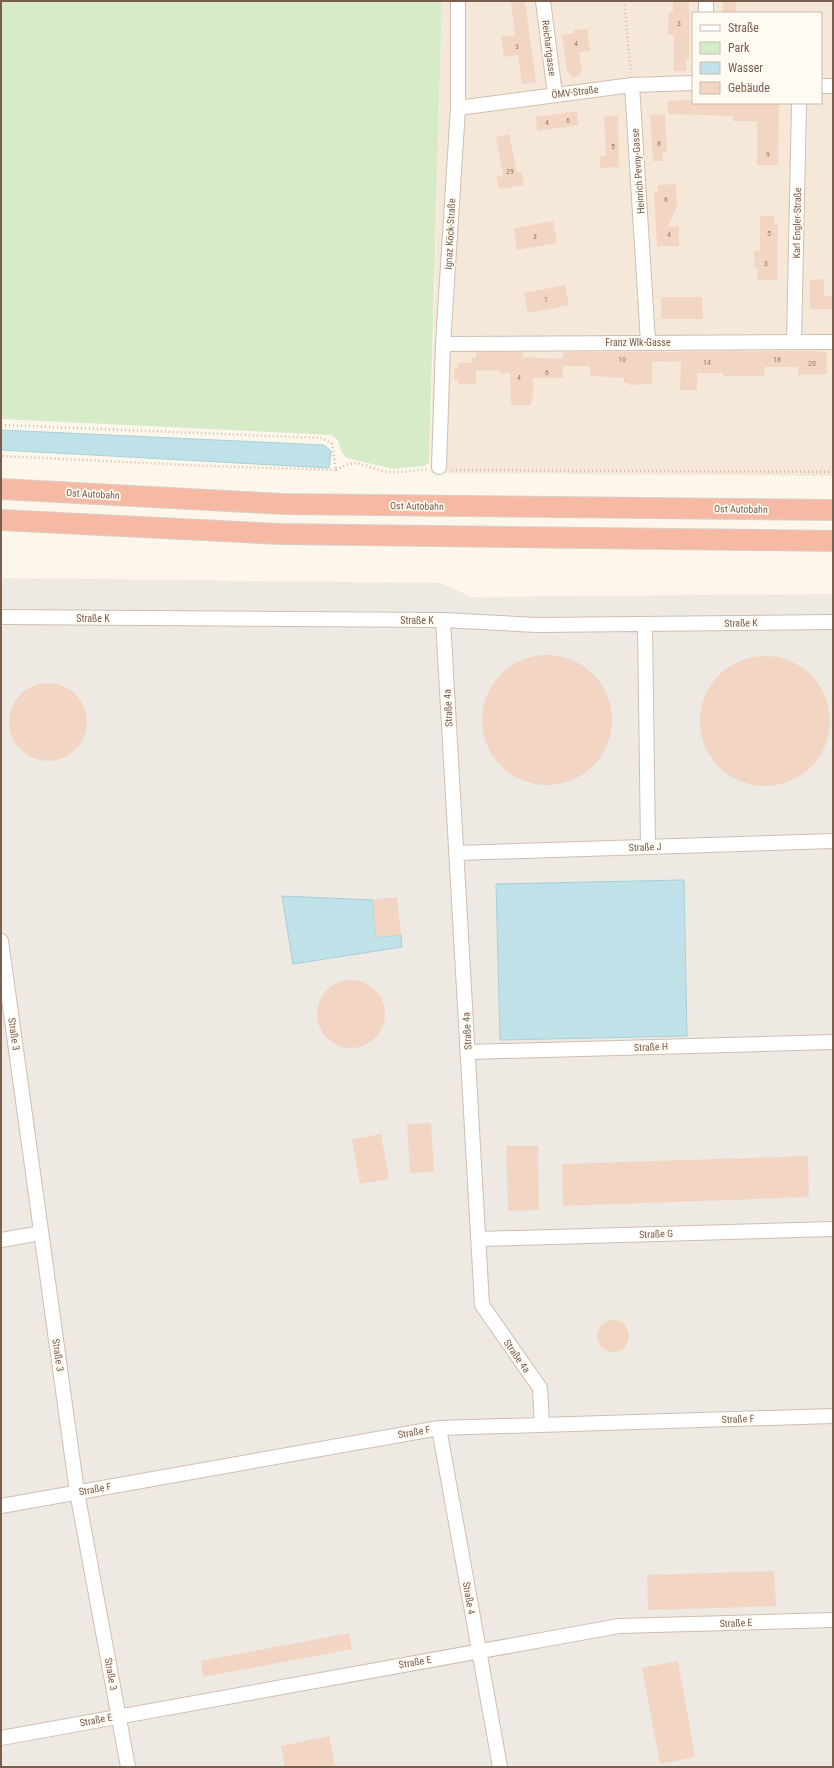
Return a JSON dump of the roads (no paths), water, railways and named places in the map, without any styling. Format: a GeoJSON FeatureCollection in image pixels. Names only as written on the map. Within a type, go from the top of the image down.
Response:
{"type":"FeatureCollection","features":[{"type":"Feature","properties":{"kind":"highway","name":"Ost Autobahn"},"geometry":{"type":"LineString","coordinates":[[1,489],[283,504],[833,510]]}},
{"type":"Feature","properties":{"kind":"highway"},"geometry":{"type":"LineString","coordinates":[[1,520],[281,534],[833,541]]}},
{"type":"Feature","properties":{"kind":"street","name":"Ignaz Köck-Straße"},"geometry":{"type":"LineString","coordinates":[[439,467],[443,344],[458,108],[458,1]]}},
{"type":"Feature","properties":{"kind":"street","name":"Reichartgasse"},"geometry":{"type":"LineString","coordinates":[[543,1],[555,94]]}},
{"type":"Feature","properties":{"kind":"street"},"geometry":{"type":"LineString","coordinates":[[706,1],[706,12]]}},
{"type":"Feature","properties":{"kind":"street","name":"ÖMV-Straße"},"geometry":{"type":"LineString","coordinates":[[458,108],[632,85],[692,83]]}},
{"type":"Feature","properties":{"kind":"street","name":"Heinrich Pevny-Gasse"},"geometry":{"type":"LineString","coordinates":[[632,85],[648,342]]}},
{"type":"Feature","properties":{"kind":"street"},"geometry":{"type":"LineString","coordinates":[[822,86],[833,86]]}},
{"type":"Feature","properties":{"kind":"street","name":"Karl Engler-Straße"},"geometry":{"type":"LineString","coordinates":[[794,342],[799,104]]}},
{"type":"Feature","properties":{"kind":"street","name":"Franz Wlk-Gasse"},"geometry":{"type":"LineString","coordinates":[[443,344],[833,342]]}},
{"type":"Feature","properties":{"kind":"street","name":"Straße K"},"geometry":{"type":"LineString","coordinates":[[1,617],[443,620],[537,625],[833,622]]}},
{"type":"Feature","properties":{"kind":"street","name":"Straße 4a"},"geometry":{"type":"LineString","coordinates":[[443,620],[482,1305],[540,1388],[542,1425]]}},
{"type":"Feature","properties":{"kind":"street"},"geometry":{"type":"LineString","coordinates":[[645,624],[648,846]]}},
{"type":"Feature","properties":{"kind":"street","name":"Straße J"},"geometry":{"type":"LineString","coordinates":[[457,852],[833,841]]}},
{"type":"Feature","properties":{"kind":"street","name":"Straße 3"},"geometry":{"type":"LineString","coordinates":[[1,941],[77,1492],[128,1767]]}},
{"type":"Feature","properties":{"kind":"street","name":"Straße H"},"geometry":{"type":"LineString","coordinates":[[468,1052],[833,1042]]}},
{"type":"Feature","properties":{"kind":"street","name":"Straße G"},"geometry":{"type":"LineString","coordinates":[[479,1239],[833,1229]]}},
{"type":"Feature","properties":{"kind":"street"},"geometry":{"type":"LineString","coordinates":[[1,1240],[41,1233]]}},
{"type":"Feature","properties":{"kind":"street","name":"Straße F"},"geometry":{"type":"LineString","coordinates":[[1,1506],[439,1428],[833,1416]]}},
{"type":"Feature","properties":{"kind":"street","name":"Straße 4"},"geometry":{"type":"LineString","coordinates":[[439,1428],[500,1767]]}},
{"type":"Feature","properties":{"kind":"street","name":"Straße E"},"geometry":{"type":"LineString","coordinates":[[1,1738],[479,1650],[619,1626],[833,1620]]}},
{"type":"Feature","properties":{"kind":"water"},"geometry":{"type":"Polygon","coordinates":[[[1,430],[324,445],[331,451],[329,468],[1,450],[1,430]]]}},
{"type":"Feature","properties":{"kind":"water"},"geometry":{"type":"Polygon","coordinates":[[[684,880],[687,1036],[500,1040],[496,884],[684,880]]]}},
{"type":"Feature","properties":{"kind":"water"},"geometry":{"type":"Polygon","coordinates":[[[282,896],[373,900],[376,937],[401,935],[402,947],[293,964],[282,896]]]}}]}
